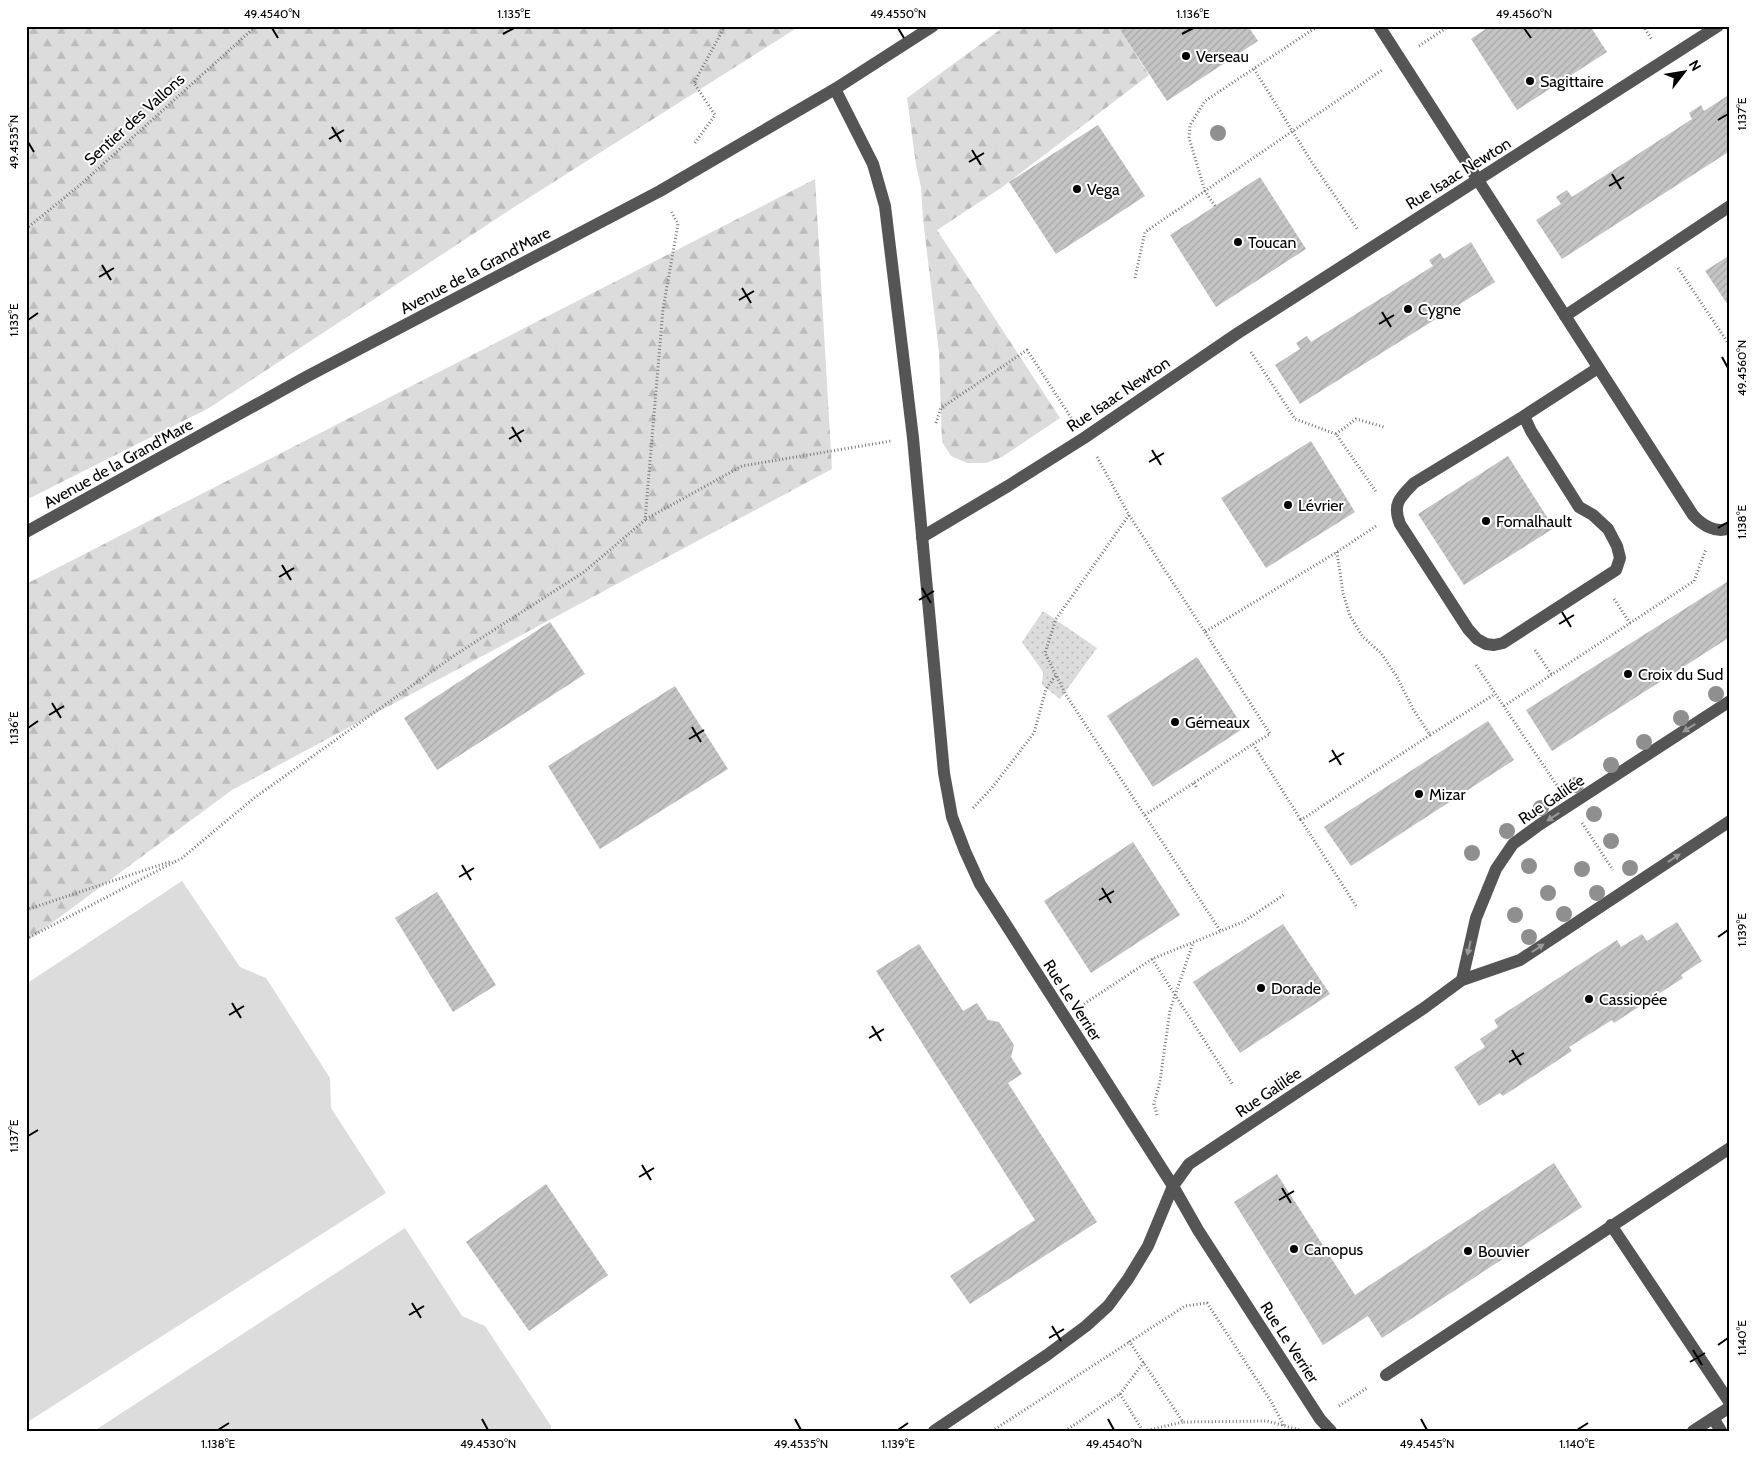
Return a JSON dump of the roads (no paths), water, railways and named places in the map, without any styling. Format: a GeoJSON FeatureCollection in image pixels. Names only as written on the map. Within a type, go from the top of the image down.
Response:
{"type":"FeatureCollection","features":[{"type":"Feature","properties":{"kind":"street","name":"Avenue de la Grand'Mare"},"geometry":{"type":"LineString","coordinates":[[26,532],[306,377],[660,191],[835,89],[933,26]]}},
{"type":"Feature","properties":{"kind":"street"},"geometry":{"type":"LineString","coordinates":[[1379,26],[1693,515],[1702,525],[1713,529],[1725,530],[1730,528]]}},
{"type":"Feature","properties":{"kind":"street","name":"Rue Isaac Newton"},"geometry":{"type":"LineString","coordinates":[[922,537],[1084,438],[1192,363],[1718,26]]}},
{"type":"Feature","properties":{"kind":"street"},"geometry":{"type":"LineString","coordinates":[[835,89],[873,164],[885,206],[913,438],[922,537]]}},
{"type":"Feature","properties":{"kind":"street"},"geometry":{"type":"LineString","coordinates":[[1565,316],[1730,206]]}},
{"type":"Feature","properties":{"kind":"street"},"geometry":{"type":"LineString","coordinates":[[1524,416],[1531,431],[1579,507],[1593,515],[1608,529],[1620,558],[1616,570],[1523,631],[1503,643],[1486,644],[1476,639],[1468,629],[1400,524],[1396,514],[1397,505],[1403,494],[1414,483],[1598,368]]}},
{"type":"Feature","properties":{"kind":"street","name":"Rue Le Verrier"},"geometry":{"type":"LineString","coordinates":[[922,537],[944,773],[952,817],[965,852],[980,884],[1173,1186],[1198,1230],[1320,1419],[1331,1431]]}},
{"type":"Feature","properties":{"kind":"street","name":"Rue Galilée"},"geometry":{"type":"LineString","coordinates":[[1462,980],[1476,918],[1496,869],[1513,844],[1539,825],[1730,701]]}},
{"type":"Feature","properties":{"kind":"street","name":"Rue Galilée"},"geometry":{"type":"LineString","coordinates":[[934,1431],[1047,1355],[1086,1326],[1108,1306],[1128,1279],[1148,1246],[1173,1186],[1189,1164],[1424,1008],[1462,980],[1520,960],[1730,821]]}},
{"type":"Feature","properties":{"kind":"street"},"geometry":{"type":"LineString","coordinates":[[1386,1375],[1730,1148]]}},
{"type":"Feature","properties":{"kind":"street"},"geometry":{"type":"LineString","coordinates":[[1611,1225],[1730,1403]]}},
{"type":"Feature","properties":{"kind":"street"},"geometry":{"type":"LineString","coordinates":[[1693,1431],[1730,1408]]}},
{"type":"Feature","properties":{"kind":"street"},"geometry":{"type":"LineString","coordinates":[[1713,1418],[1721,1431]]}},
{"type":"Feature","properties":{"kind":"place","name":"Verseau"},"geometry":{"type":"Point","coordinates":[1186,56]}},
{"type":"Feature","properties":{"kind":"place","name":"Sagittaire"},"geometry":{"type":"Point","coordinates":[1530,81]}},
{"type":"Feature","properties":{"kind":"place","name":"Vega"},"geometry":{"type":"Point","coordinates":[1077,189]}},
{"type":"Feature","properties":{"kind":"place","name":"Toucan"},"geometry":{"type":"Point","coordinates":[1238,242]}},
{"type":"Feature","properties":{"kind":"place","name":"Cygne"},"geometry":{"type":"Point","coordinates":[1408,309]}},
{"type":"Feature","properties":{"kind":"place","name":"Lévrier"},"geometry":{"type":"Point","coordinates":[1288,505]}},
{"type":"Feature","properties":{"kind":"place","name":"Fomalhault"},"geometry":{"type":"Point","coordinates":[1486,521]}},
{"type":"Feature","properties":{"kind":"place","name":"Croix du Sud"},"geometry":{"type":"Point","coordinates":[1628,674]}},
{"type":"Feature","properties":{"kind":"place","name":"Gémeaux"},"geometry":{"type":"Point","coordinates":[1175,722]}},
{"type":"Feature","properties":{"kind":"place","name":"Mizar"},"geometry":{"type":"Point","coordinates":[1419,794]}},
{"type":"Feature","properties":{"kind":"place","name":"Dorade"},"geometry":{"type":"Point","coordinates":[1261,988]}},
{"type":"Feature","properties":{"kind":"place","name":"Cassiopée"},"geometry":{"type":"Point","coordinates":[1589,999]}},
{"type":"Feature","properties":{"kind":"place","name":"Canopus"},"geometry":{"type":"Point","coordinates":[1294,1249]}},
{"type":"Feature","properties":{"kind":"place","name":"Bouvier"},"geometry":{"type":"Point","coordinates":[1468,1251]}}]}
